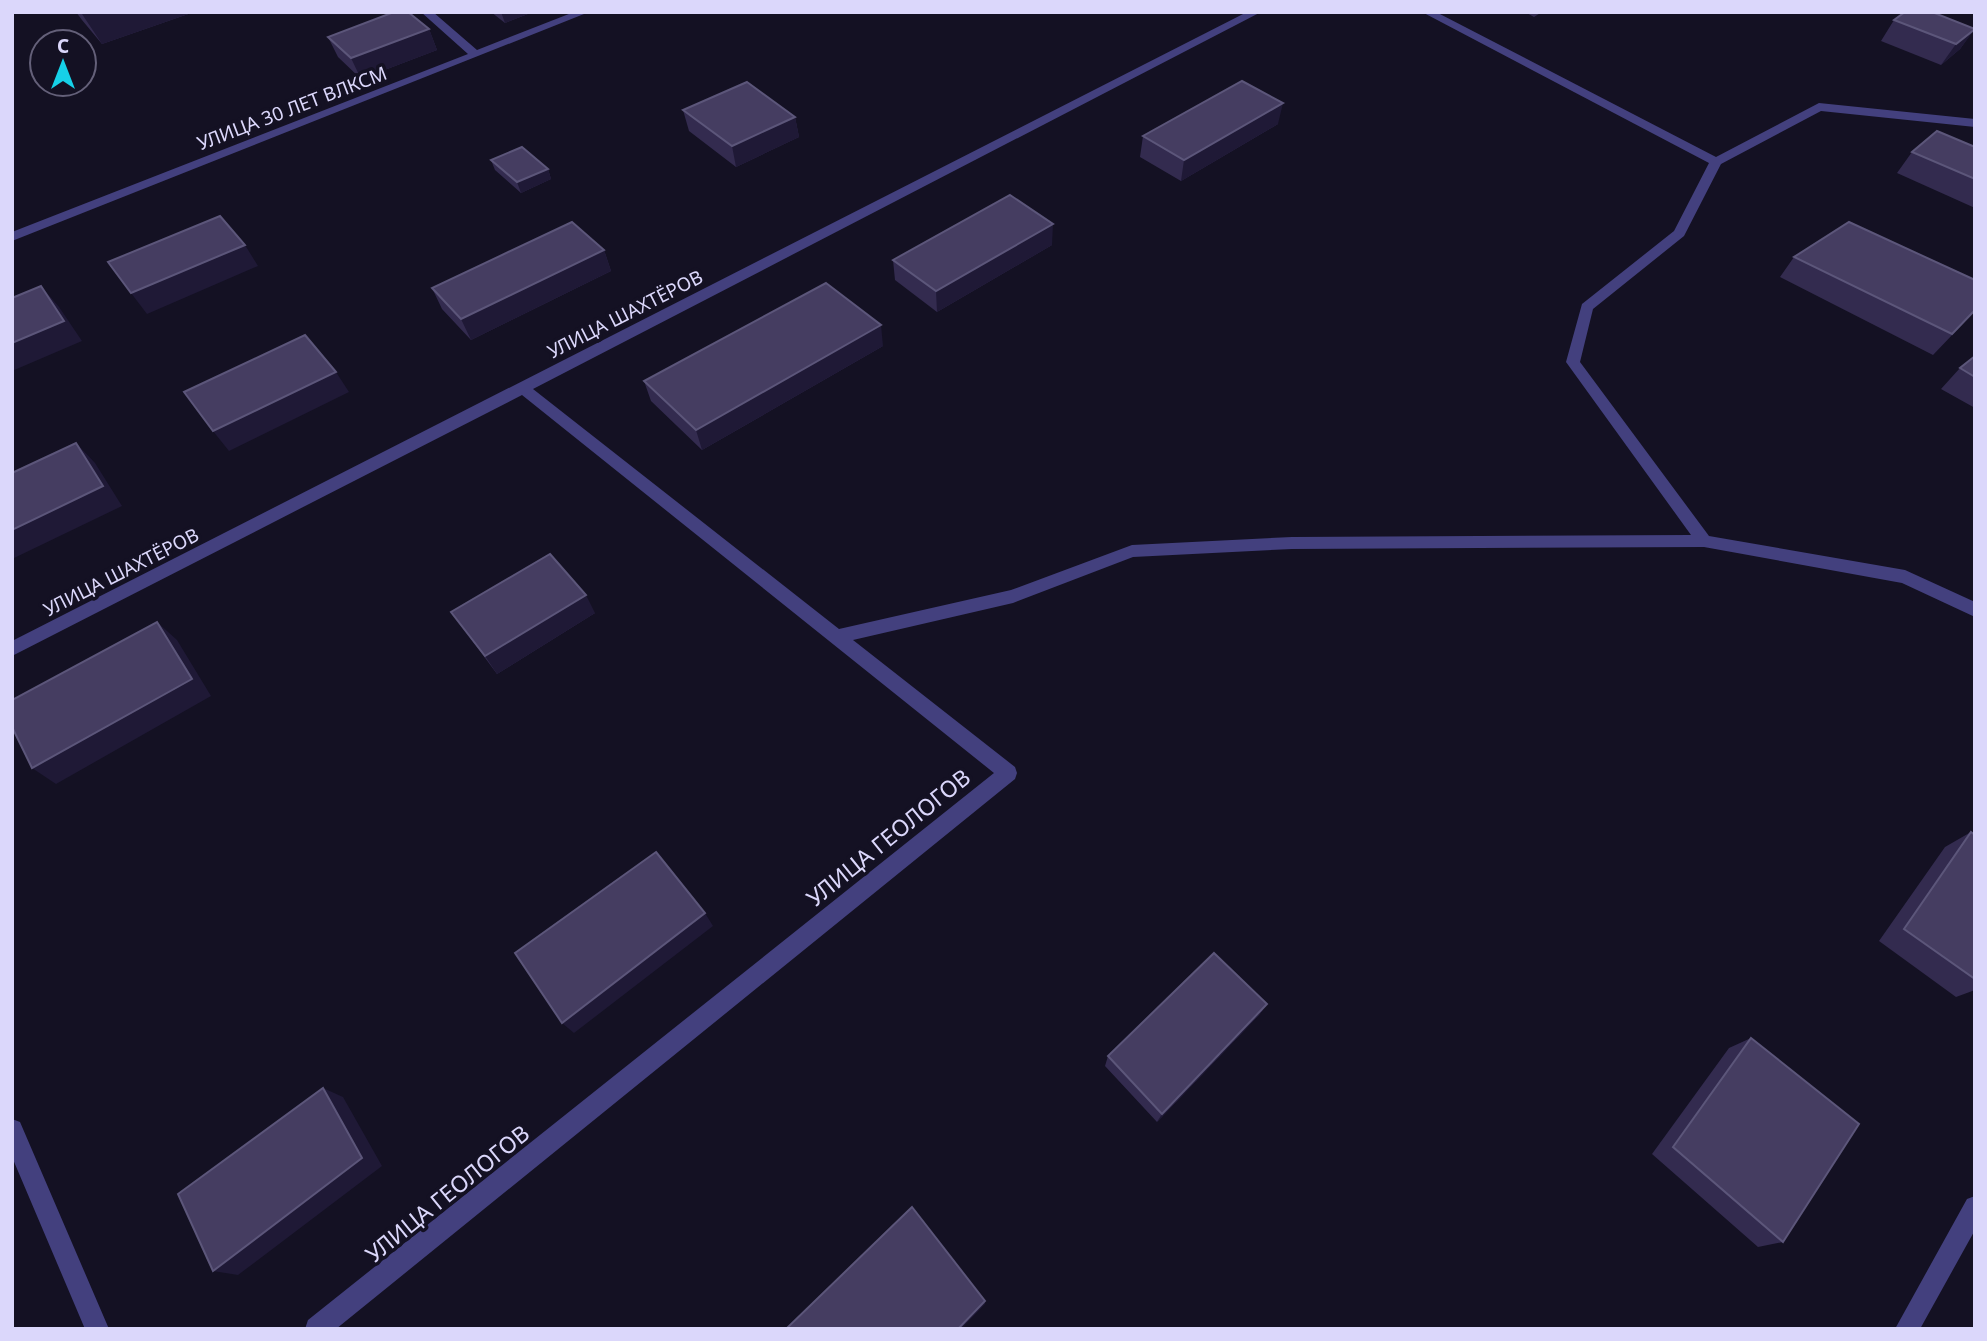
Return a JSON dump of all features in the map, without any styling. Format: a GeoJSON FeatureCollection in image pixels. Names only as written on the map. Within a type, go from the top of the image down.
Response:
{"type":"FeatureCollection","features":[{"type":"Feature","properties":{"kind":"street"},"geometry":{"type":"LineString","coordinates":[[426,12],[476,55]]}},
{"type":"Feature","properties":{"kind":"street","name":"УЛИЦА 30 ЛЕТ ВЛКСМ"},"geometry":{"type":"LineString","coordinates":[[12,237],[584,12]]}},
{"type":"Feature","properties":{"kind":"street","name":"УЛИЦА ШАХТЁРОВ"},"geometry":{"type":"LineString","coordinates":[[12,649],[1256,12]]}},
{"type":"Feature","properties":{"kind":"street"},"geometry":{"type":"LineString","coordinates":[[1427,12],[1716,162]]}},
{"type":"Feature","properties":{"kind":"street"},"geometry":{"type":"LineString","coordinates":[[1704,541],[1573,362],[1587,307],[1679,233],[1716,162],[1819,107],[1975,123]]}},
{"type":"Feature","properties":{"kind":"street","name":"УЛИЦА ГЕОЛОГОВ"},"geometry":{"type":"LineString","coordinates":[[317,1329],[1008,773],[523,388]]}},
{"type":"Feature","properties":{"kind":"street"},"geometry":{"type":"LineString","coordinates":[[838,637],[1013,596],[1132,551],[1292,543],[1704,541],[1905,576],[1975,610]]}},
{"type":"Feature","properties":{"kind":"street"},"geometry":{"type":"LineString","coordinates":[[12,1130],[97,1329]]}},
{"type":"Feature","properties":{"kind":"street"},"geometry":{"type":"LineString","coordinates":[[1907,1329],[1975,1207]]}},
{"type":"Feature","properties":{"kind":"building"},"geometry":{"type":"Polygon","coordinates":[[[394,12],[408,12],[429,29],[351,58],[328,37],[394,12]]]}},
{"type":"Feature","properties":{"kind":"building"},"geometry":{"type":"Polygon","coordinates":[[[1905,12],[1932,12],[1975,29],[1956,44],[1894,20],[1905,12]]]}},
{"type":"Feature","properties":{"kind":"building"},"geometry":{"type":"Polygon","coordinates":[[[1242,81],[1283,103],[1184,160],[1143,136],[1242,81]]]}},
{"type":"Feature","properties":{"kind":"building"},"geometry":{"type":"Polygon","coordinates":[[[747,82],[795,117],[732,146],[683,110],[747,82]]]}},
{"type":"Feature","properties":{"kind":"building"},"geometry":{"type":"Polygon","coordinates":[[[1937,131],[1975,147],[1975,179],[1912,152],[1937,131]]]}},
{"type":"Feature","properties":{"kind":"building"},"geometry":{"type":"Polygon","coordinates":[[[522,147],[548,169],[517,182],[491,160],[522,147]]]}},
{"type":"Feature","properties":{"kind":"building"},"geometry":{"type":"Polygon","coordinates":[[[1010,195],[1053,224],[936,291],[893,260],[1010,195]]]}},
{"type":"Feature","properties":{"kind":"building"},"geometry":{"type":"Polygon","coordinates":[[[220,216],[245,245],[131,293],[108,262],[220,216]]]}},
{"type":"Feature","properties":{"kind":"building"},"geometry":{"type":"Polygon","coordinates":[[[572,222],[604,250],[461,319],[432,288],[572,222]]]}},
{"type":"Feature","properties":{"kind":"building"},"geometry":{"type":"Polygon","coordinates":[[[1849,222],[1975,280],[1975,310],[1952,334],[1794,257],[1849,222]]]}},
{"type":"Feature","properties":{"kind":"building"},"geometry":{"type":"Polygon","coordinates":[[[826,283],[881,325],[696,430],[644,381],[826,283]]]}},
{"type":"Feature","properties":{"kind":"building"},"geometry":{"type":"Polygon","coordinates":[[[41,286],[64,321],[12,343],[12,298],[41,286]]]}},
{"type":"Feature","properties":{"kind":"building"},"geometry":{"type":"Polygon","coordinates":[[[305,335],[336,372],[213,431],[184,392],[305,335]]]}},
{"type":"Feature","properties":{"kind":"building"},"geometry":{"type":"Polygon","coordinates":[[[1975,356],[1975,377],[1960,368],[1975,356]]]}},
{"type":"Feature","properties":{"kind":"building"},"geometry":{"type":"Polygon","coordinates":[[[76,443],[103,486],[12,530],[12,473],[76,443]]]}},
{"type":"Feature","properties":{"kind":"building"},"geometry":{"type":"Polygon","coordinates":[[[550,554],[586,595],[485,656],[451,612],[550,554]]]}},
{"type":"Feature","properties":{"kind":"building"},"geometry":{"type":"Polygon","coordinates":[[[157,622],[192,679],[32,768],[12,727],[12,700],[157,622]]]}},
{"type":"Feature","properties":{"kind":"building"},"geometry":{"type":"Polygon","coordinates":[[[1971,832],[1975,835],[1975,979],[1904,929],[1971,832]]]}},
{"type":"Feature","properties":{"kind":"building"},"geometry":{"type":"Polygon","coordinates":[[[656,852],[705,913],[562,1023],[515,953],[656,852]]]}},
{"type":"Feature","properties":{"kind":"building"},"geometry":{"type":"Polygon","coordinates":[[[1214,953],[1267,1004],[1162,1114],[1108,1056],[1214,953]]]}},
{"type":"Feature","properties":{"kind":"building"},"geometry":{"type":"Polygon","coordinates":[[[1751,1038],[1859,1124],[1783,1242],[1673,1147],[1751,1038]]]}},
{"type":"Feature","properties":{"kind":"building"},"geometry":{"type":"Polygon","coordinates":[[[323,1088],[362,1158],[213,1271],[178,1194],[323,1088]]]}},
{"type":"Feature","properties":{"kind":"building"},"geometry":{"type":"Polygon","coordinates":[[[912,1207],[985,1301],[958,1329],[786,1329],[912,1207]]]}}]}
